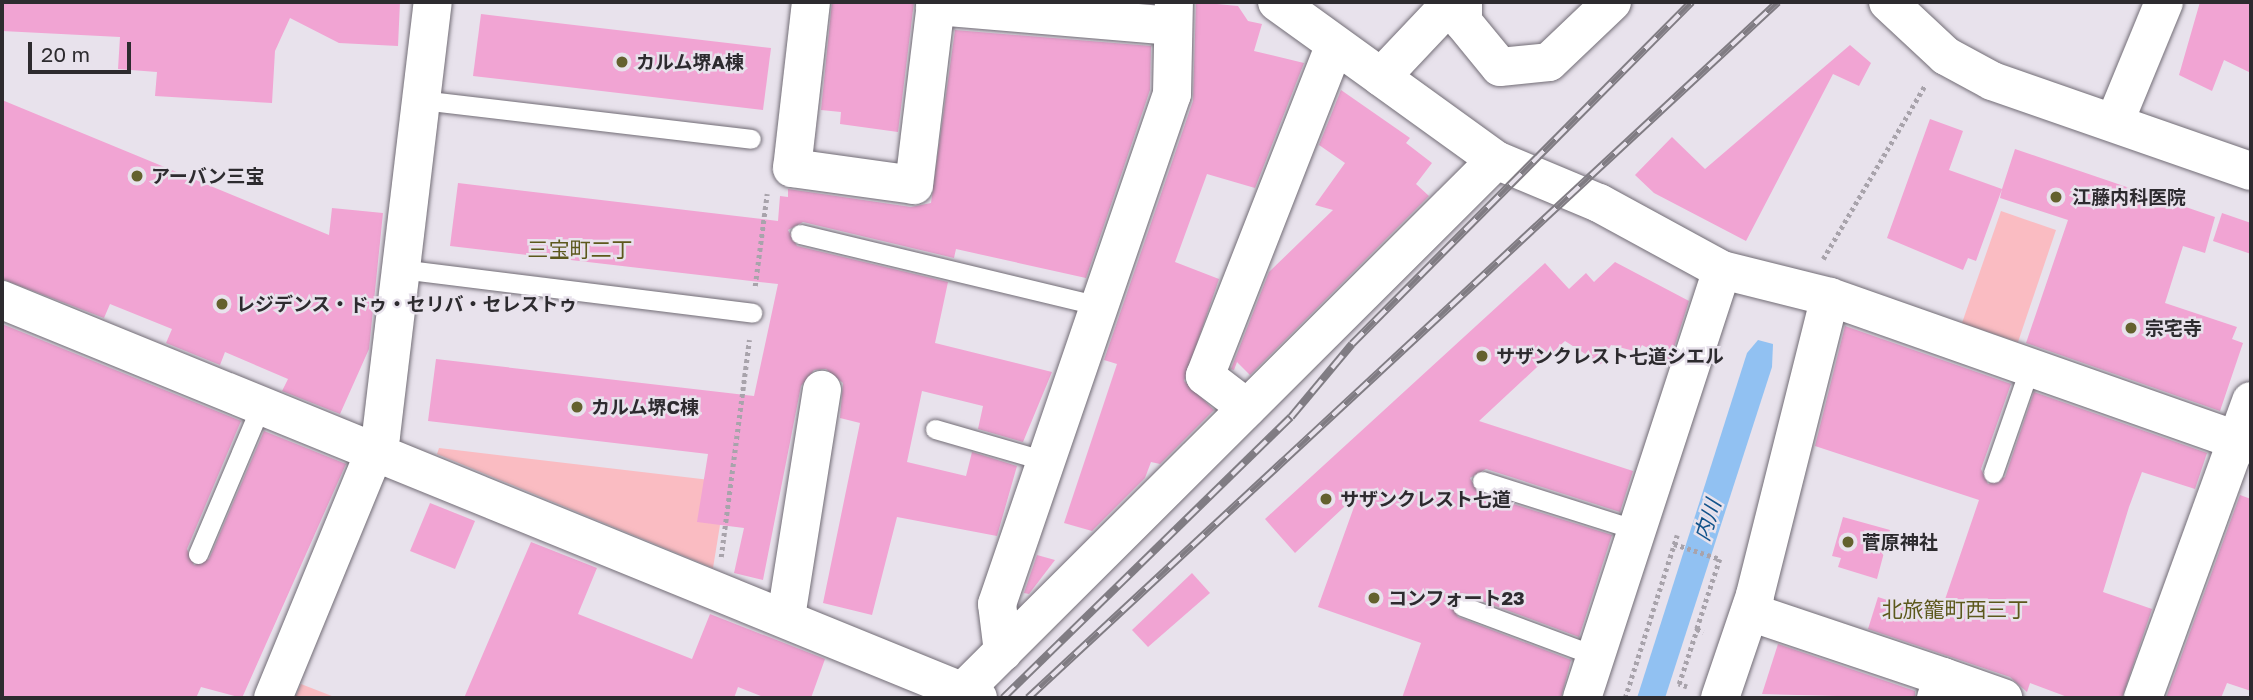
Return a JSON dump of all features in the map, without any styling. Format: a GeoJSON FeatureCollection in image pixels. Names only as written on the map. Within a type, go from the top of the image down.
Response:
{"type":"FeatureCollection","features":[{"type":"Feature","properties":{"kind":"street"},"geometry":{"type":"LineString","coordinates":[[273,698],[376,457],[433,2]]}},
{"type":"Feature","properties":{"kind":"street"},"geometry":{"type":"LineString","coordinates":[[811,2],[792,168],[914,185],[936,4],[1173,14],[1171,94],[997,604],[1003,652]]}},
{"type":"Feature","properties":{"kind":"street"},"geometry":{"type":"LineString","coordinates":[[1277,2],[1496,160],[1599,203],[1722,270],[1818,294],[2244,443]]}},
{"type":"Feature","properties":{"kind":"street"},"geometry":{"type":"LineString","coordinates":[[1381,77],[1452,2]]}},
{"type":"Feature","properties":{"kind":"street"},"geometry":{"type":"LineString","coordinates":[[1463,2],[1463,22],[1500,67],[1549,62],[1612,2]]}},
{"type":"Feature","properties":{"kind":"street"},"geometry":{"type":"LineString","coordinates":[[1888,2],[1930,43],[1992,81],[2115,121],[2251,171]]}},
{"type":"Feature","properties":{"kind":"street"},"geometry":{"type":"LineString","coordinates":[[2115,121],[2164,2]]}},
{"type":"Feature","properties":{"kind":"street"},"geometry":{"type":"LineString","coordinates":[[1247,408],[1205,376],[1335,45]]}},
{"type":"Feature","properties":{"kind":"street"},"geometry":{"type":"LineString","coordinates":[[2,300],[376,457],[786,617],[966,696],[1003,652],[1496,160]]}},
{"type":"Feature","properties":{"kind":"street"},"geometry":{"type":"LineString","coordinates":[[1582,698],[1640,531],[1722,270]]}},
{"type":"Feature","properties":{"kind":"street"},"geometry":{"type":"LineString","coordinates":[[1720,698],[1750,612],[1818,294]]}},
{"type":"Feature","properties":{"kind":"street"},"geometry":{"type":"LineString","coordinates":[[786,617],[822,390]]}},
{"type":"Feature","properties":{"kind":"street"},"geometry":{"type":"LineString","coordinates":[[2143,698],[2244,443],[2251,401]]}},
{"type":"Feature","properties":{"kind":"street"},"geometry":{"type":"LineString","coordinates":[[1750,612],[1940,688],[2003,698]]}},
{"type":"Feature","properties":{"kind":"lane"},"geometry":{"type":"LineString","coordinates":[[421,100],[751,139]]}},
{"type":"Feature","properties":{"kind":"lane"},"geometry":{"type":"LineString","coordinates":[[800,234],[1099,306]]}},
{"type":"Feature","properties":{"kind":"lane"},"geometry":{"type":"LineString","coordinates":[[401,269],[752,313]]}},
{"type":"Feature","properties":{"kind":"lane"},"geometry":{"type":"LineString","coordinates":[[1993,473],[2030,367]]}},
{"type":"Feature","properties":{"kind":"lane"},"geometry":{"type":"LineString","coordinates":[[198,554],[260,408]]}},
{"type":"Feature","properties":{"kind":"lane"},"geometry":{"type":"LineString","coordinates":[[935,429],[1046,461]]}},
{"type":"Feature","properties":{"kind":"lane"},"geometry":{"type":"LineString","coordinates":[[1482,481],[1640,531]]}},
{"type":"Feature","properties":{"kind":"lane"},"geometry":{"type":"LineString","coordinates":[[1462,606],[1596,656]]}},
{"type":"Feature","properties":{"kind":"path"},"geometry":{"type":"LineString","coordinates":[[1818,294],[1927,83],[1930,43]]}},
{"type":"Feature","properties":{"kind":"path"},"geometry":{"type":"LineString","coordinates":[[1674,544],[1720,559],[1696,629],[1683,686]]}},
{"type":"Feature","properties":{"kind":"path"},"geometry":{"type":"LineString","coordinates":[[1696,629],[1710,634]]}},
{"type":"Feature","properties":{"kind":"shaded area"},"geometry":{"type":"Polygon","coordinates":[[[2001,211],[2056,230],[2018,342],[1962,323],[2001,211]]]}},
{"type":"Feature","properties":{"kind":"shaded area"},"geometry":{"type":"Polygon","coordinates":[[[439,448],[727,482],[713,568],[437,454],[439,448]]]}},
{"type":"Feature","properties":{"kind":"shaded area"},"geometry":{"type":"Polygon","coordinates":[[[301,684],[337,698],[295,698],[301,684]]]}},
{"type":"Feature","properties":{"kind":"water","name":"内川"},"geometry":{"type":"Polygon","coordinates":[[[1758,340],[1773,344],[1772,367],[1665,698],[1637,698],[1747,353],[1758,340]]]}},
{"type":"Feature","properties":{"kind":"building"},"geometry":{"type":"Polygon","coordinates":[[[2,2],[400,2],[398,46],[339,43],[290,18],[275,51],[272,103],[155,96],[157,72],[118,69],[120,37],[2,31],[2,2]]]}},
{"type":"Feature","properties":{"kind":"building"},"geometry":{"type":"Polygon","coordinates":[[[832,2],[914,2],[898,132],[840,124],[841,112],[821,110],[832,2]]]}},
{"type":"Feature","properties":{"kind":"building"},"geometry":{"type":"Polygon","coordinates":[[[1196,2],[1238,6],[1248,21],[1262,24],[1254,51],[1304,63],[1255,188],[1207,174],[1175,262],[1219,279],[1184,381],[1214,410],[1160,464],[1151,462],[1145,478],[1092,531],[1064,523],[1117,364],[1104,360],[1193,101],[1196,2]]]}},
{"type":"Feature","properties":{"kind":"building"},"geometry":{"type":"Polygon","coordinates":[[[2200,2],[2251,2],[2251,73],[2224,60],[2212,91],[2179,75],[2200,2]]]}},
{"type":"Feature","properties":{"kind":"building","name":"カルム堺A棟"},"geometry":{"type":"Polygon","coordinates":[[[481,14],[771,48],[763,110],[473,76],[481,14]]]}},
{"type":"Feature","properties":{"kind":"building"},"geometry":{"type":"Polygon","coordinates":[[[955,30],[1151,46],[1150,90],[1086,278],[956,249],[954,258],[803,222],[788,230],[797,246],[948,282],[935,343],[1052,372],[1023,442],[978,429],[983,406],[922,391],[907,462],[966,476],[972,452],[1017,466],[997,536],[897,517],[872,615],[823,603],[860,423],[840,418],[843,383],[826,369],[814,370],[801,386],[763,580],[734,573],[744,528],[697,522],[708,454],[428,421],[436,359],[754,396],[778,284],[450,246],[458,183],[778,221],[780,196],[788,197],[788,189],[911,207],[931,203],[955,30]]]}},
{"type":"Feature","properties":{"kind":"building"},"geometry":{"type":"Polygon","coordinates":[[[1850,45],[1871,63],[1859,86],[1833,74],[1746,241],[1654,193],[1635,175],[1672,137],[1705,169],[1850,45]]]}},
{"type":"Feature","properties":{"kind":"building"},"geometry":{"type":"Polygon","coordinates":[[[1341,90],[1410,138],[1406,143],[1432,163],[1416,184],[1429,196],[1250,375],[1237,362],[1234,370],[1231,369],[1269,272],[1333,210],[1315,205],[1345,163],[1319,145],[1341,90]]]}},
{"type":"Feature","properties":{"kind":"building"},"geometry":{"type":"Polygon","coordinates":[[[2,100],[329,235],[332,208],[383,213],[369,349],[340,414],[282,391],[288,379],[225,352],[220,365],[166,343],[172,329],[110,304],[104,318],[2,279],[2,100]]]}},
{"type":"Feature","properties":{"kind":"building"},"geometry":{"type":"Polygon","coordinates":[[[1930,119],[1963,131],[1949,170],[2002,189],[1976,261],[1968,258],[1963,270],[1887,238],[1930,119]]]}},
{"type":"Feature","properties":{"kind":"building"},"geometry":{"type":"Polygon","coordinates":[[[2015,149],[2215,217],[2205,253],[2183,246],[2165,303],[2237,327],[2232,339],[2243,343],[2220,411],[2026,343],[2068,220],[2000,198],[2015,149]]]}},
{"type":"Feature","properties":{"kind":"building"},"geometry":{"type":"Polygon","coordinates":[[[2222,213],[2251,223],[2251,254],[2213,241],[2222,213]]]}},
{"type":"Feature","properties":{"kind":"building"},"geometry":{"type":"Polygon","coordinates":[[[1615,262],[1689,301],[1670,360],[1642,345],[1638,352],[1611,345],[1601,364],[1565,341],[1479,421],[1633,471],[1620,512],[1486,469],[1470,478],[1478,493],[1612,535],[1579,637],[1466,595],[1450,602],[1458,617],[1571,660],[1561,698],[1402,698],[1421,643],[1318,607],[1359,493],[1295,553],[1265,519],[1545,263],[1569,289],[1586,273],[1594,282],[1615,262]]]}},
{"type":"Feature","properties":{"kind":"building"},"geometry":{"type":"Polygon","coordinates":[[[2,324],[241,421],[187,549],[194,565],[209,559],[264,431],[346,464],[242,698],[201,687],[196,698],[2,698],[2,324]]]}},
{"type":"Feature","properties":{"kind":"building"},"geometry":{"type":"Polygon","coordinates":[[[1845,326],[2011,384],[1981,469],[1988,484],[2005,477],[2034,392],[2207,453],[2195,489],[2142,472],[2129,507],[2103,592],[2152,609],[2122,698],[2070,698],[2030,683],[2027,692],[2010,677],[1868,629],[1878,597],[1939,617],[1979,500],[1815,446],[1845,326]]]}},
{"type":"Feature","properties":{"kind":"building"},"geometry":{"type":"Polygon","coordinates":[[[2240,495],[2251,499],[2251,691],[2227,683],[2221,698],[2166,698],[2240,495]]]}},
{"type":"Feature","properties":{"kind":"building"},"geometry":{"type":"Polygon","coordinates":[[[430,503],[475,521],[455,569],[410,551],[430,503]]]}},
{"type":"Feature","properties":{"kind":"building"},"geometry":{"type":"Polygon","coordinates":[[[1843,517],[1890,530],[1877,579],[1838,567],[1841,558],[1832,556],[1843,517]]]}},
{"type":"Feature","properties":{"kind":"building"},"geometry":{"type":"Polygon","coordinates":[[[531,542],[597,568],[578,614],[692,659],[710,614],[825,659],[811,698],[766,698],[738,687],[734,698],[464,698],[531,542]]]}},
{"type":"Feature","properties":{"kind":"building"},"geometry":{"type":"Polygon","coordinates":[[[1037,555],[1055,560],[1029,594],[1024,593],[1037,555]]]}},
{"type":"Feature","properties":{"kind":"building"},"geometry":{"type":"Polygon","coordinates":[[[1192,573],[1210,593],[1148,647],[1132,630],[1192,573]]]}},
{"type":"Feature","properties":{"kind":"building"},"geometry":{"type":"Polygon","coordinates":[[[1778,644],[1915,691],[1915,698],[1762,694],[1778,644]]]}},
{"type":"Feature","properties":{"kind":"railway"},"geometry":{"type":"LineString","coordinates":[[1003,698],[1291,417],[1352,344],[1692,2]]}},
{"type":"Feature","properties":{"kind":"railway"},"geometry":{"type":"LineString","coordinates":[[1028,698],[1778,2]]}},
{"type":"Feature","properties":{"kind":"place","name":"カルム堺A棟"},"geometry":{"type":"Point","coordinates":[622,62]}},
{"type":"Feature","properties":{"kind":"place","name":"アーバン三宝"},"geometry":{"type":"Point","coordinates":[137,176]}},
{"type":"Feature","properties":{"kind":"place","name":"江藤内科医院"},"geometry":{"type":"Point","coordinates":[2056,197]}},
{"type":"Feature","properties":{"kind":"place","name":"レジデンス・ドゥ・セリバ・セレストゥ"},"geometry":{"type":"Point","coordinates":[222,304]}},
{"type":"Feature","properties":{"kind":"place","name":"宗宅寺"},"geometry":{"type":"Point","coordinates":[2131,328]}},
{"type":"Feature","properties":{"kind":"place","name":"サザンクレスト七道シエル"},"geometry":{"type":"Point","coordinates":[1482,356]}},
{"type":"Feature","properties":{"kind":"place","name":"カルム堺C棟"},"geometry":{"type":"Point","coordinates":[577,407]}},
{"type":"Feature","properties":{"kind":"place","name":"サザンクレスト七道"},"geometry":{"type":"Point","coordinates":[1326,499]}},
{"type":"Feature","properties":{"kind":"place","name":"菅原神社"},"geometry":{"type":"Point","coordinates":[1848,542]}},
{"type":"Feature","properties":{"kind":"place","name":"コンフォート23"},"geometry":{"type":"Point","coordinates":[1374,598]}},
{"type":"Feature","properties":{"kind":"district","name":"三宝町二丁"},"geometry":{"type":"Point","coordinates":[580,249]}},
{"type":"Feature","properties":{"kind":"district","name":"北旅籠町西三丁"},"geometry":{"type":"Point","coordinates":[1955,609]}}]}
